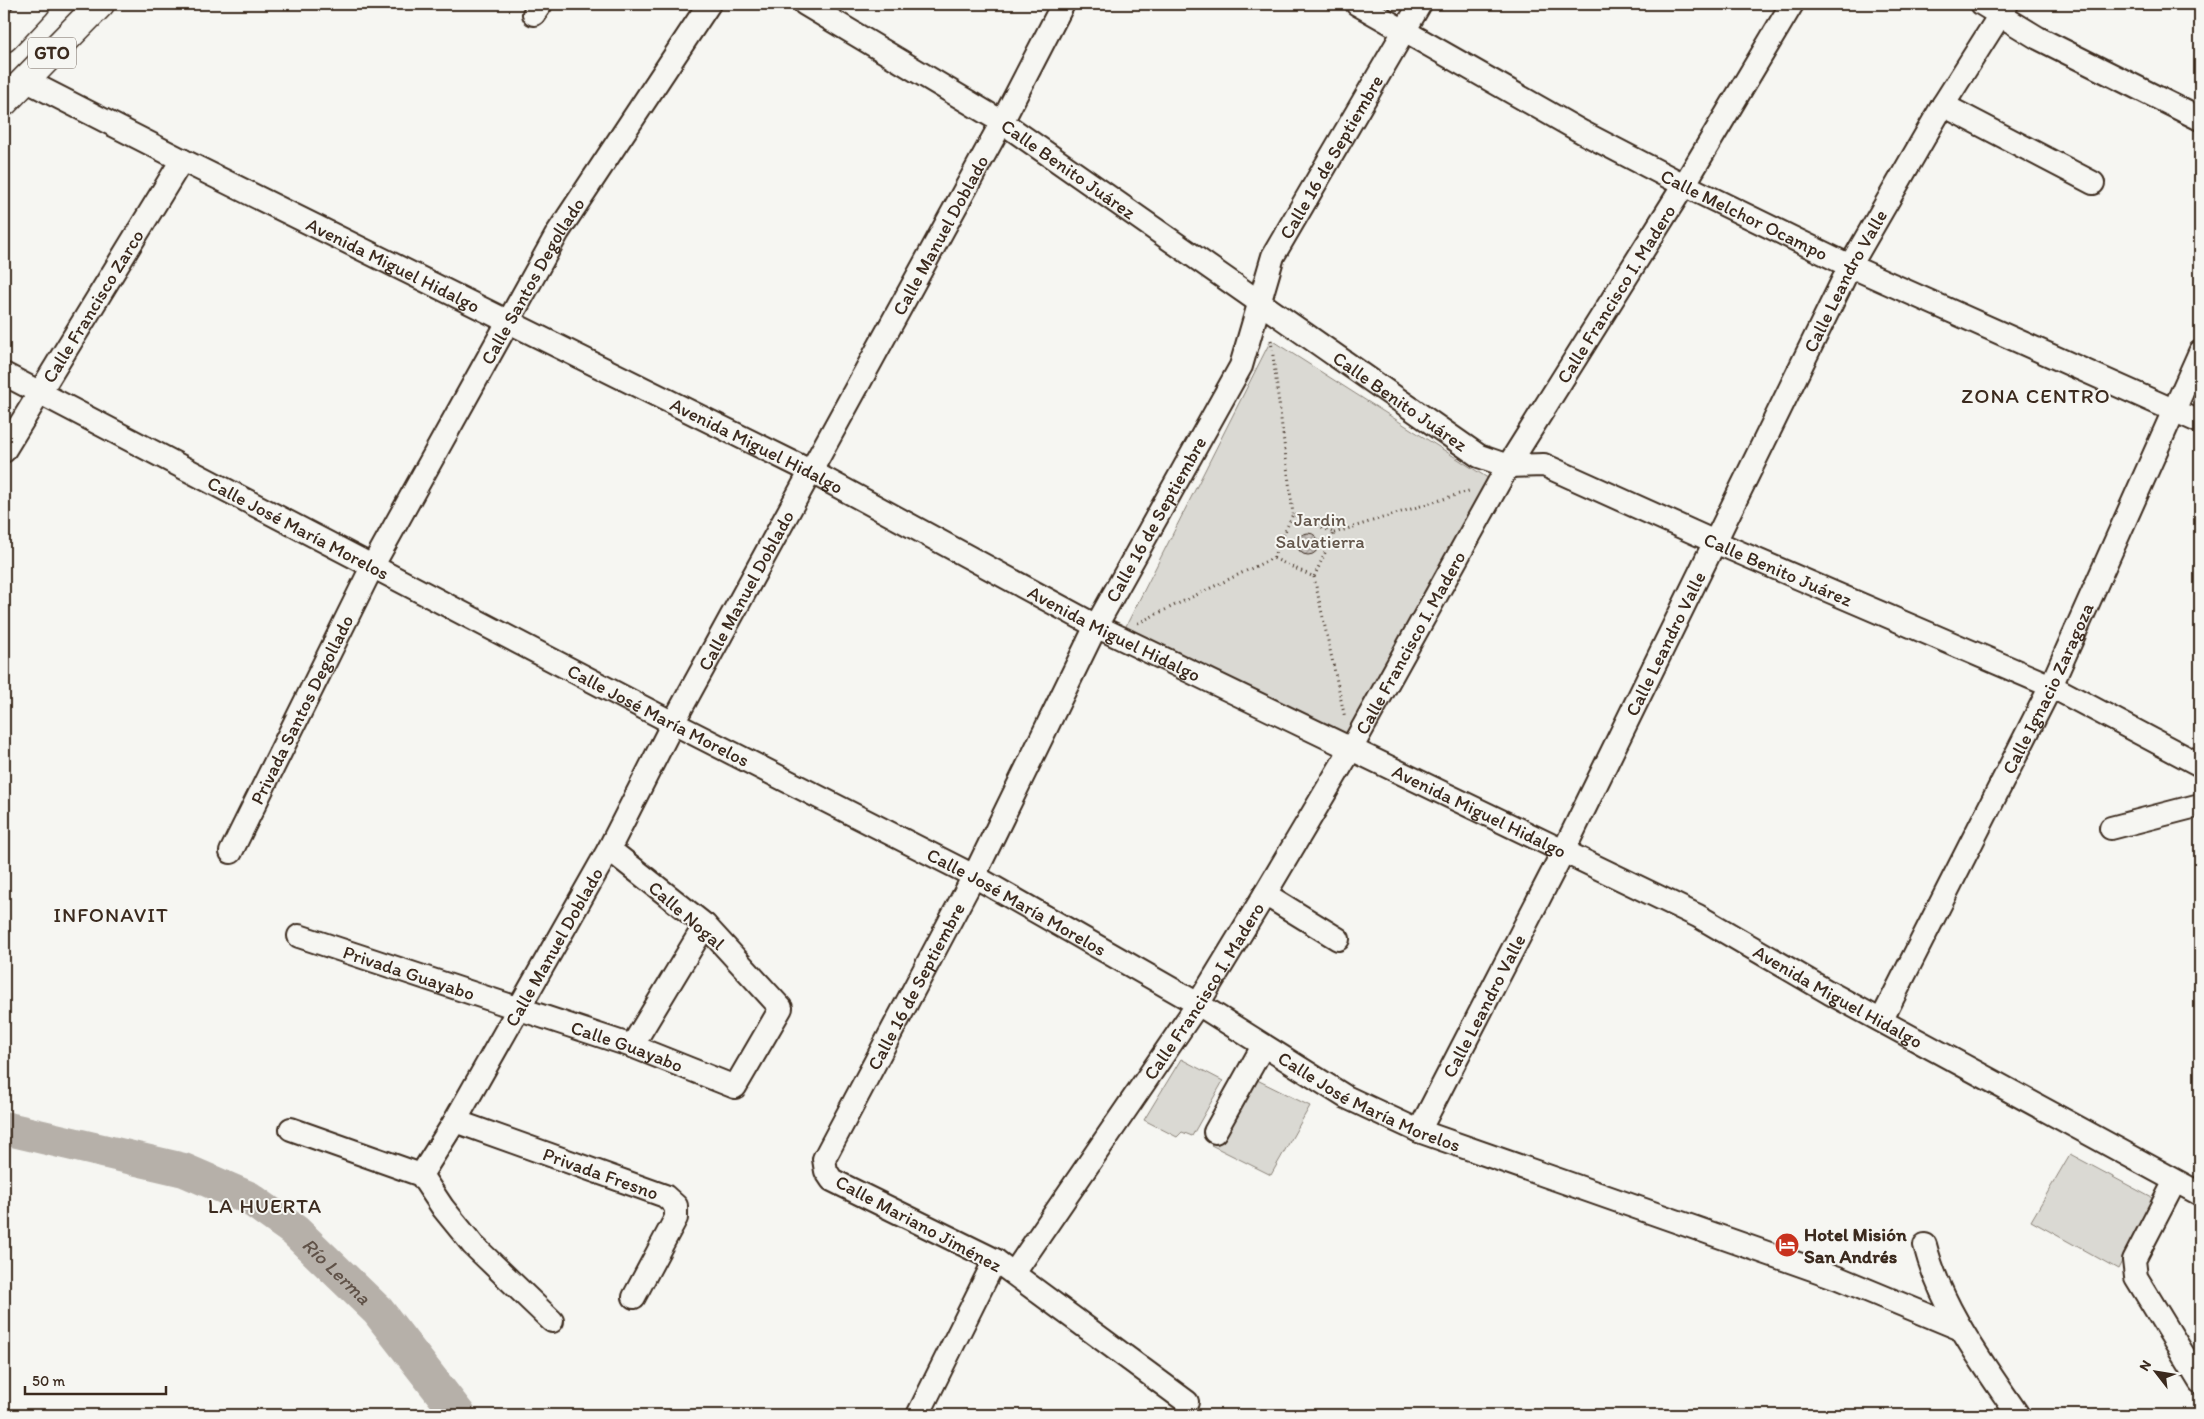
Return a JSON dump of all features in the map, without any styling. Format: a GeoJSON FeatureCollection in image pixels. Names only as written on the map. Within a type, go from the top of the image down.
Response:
{"type":"FeatureCollection","features":[{"type":"Feature","properties":{"kind":"main road"},"geometry":{"type":"LineString","coordinates":[[4,16],[35,4]]}},
{"type":"Feature","properties":{"kind":"main road","name":"GTO"},"geometry":{"type":"LineString","coordinates":[[4,38],[35,4]]}},
{"type":"Feature","properties":{"kind":"main road","name":"GTO"},"geometry":{"type":"LineString","coordinates":[[4,102],[14,76],[100,4]]}},
{"type":"Feature","properties":{"kind":"street","name":"Calle Santos Degollado"},"geometry":{"type":"LineString","coordinates":[[372,567],[558,232],[709,4]]}},
{"type":"Feature","properties":{"kind":"street","name":"Calle Benito Juárez"},"geometry":{"type":"LineString","coordinates":[[805,4],[1002,122],[1260,301],[1478,456],[1508,466],[1544,464],[1716,542],[2051,686],[2200,766]]}},
{"type":"Feature","properties":{"kind":"street","name":"Calle Manuel Doblado"},"geometry":{"type":"LineString","coordinates":[[421,1175],[455,1120],[609,849],[673,723],[1002,122],[1063,4]]}},
{"type":"Feature","properties":{"kind":"street","name":"Calle Melchor Ocampo"},"geometry":{"type":"LineString","coordinates":[[1357,4],[1582,132],[1684,185],[1850,266],[2200,422]]}},
{"type":"Feature","properties":{"kind":"street","name":"Calle 16 de Septiembre"},"geometry":{"type":"LineString","coordinates":[[826,1170],[824,1159],[974,876],[1096,626],[1241,366],[1273,256],[1420,4]]}},
{"type":"Feature","properties":{"kind":"street","name":"Calle Francisco I. Madero"},"geometry":{"type":"LineString","coordinates":[[1014,1273],[1198,1004],[1351,749],[1508,466],[1684,185],[1792,4]]}},
{"type":"Feature","properties":{"kind":"street","name":"Calle Leandro Valle"},"geometry":{"type":"LineString","coordinates":[[1419,1131],[1564,850],[1850,266],[1943,105],[1996,8]]}},
{"type":"Feature","properties":{"kind":"street"},"geometry":{"type":"LineString","coordinates":[[1996,8],[2038,38],[2200,118]]}},
{"type":"Feature","properties":{"kind":"street","name":"Avenida Miguel Hidalgo"},"geometry":{"type":"LineString","coordinates":[[14,76],[810,471],[1096,626],[1698,916],[1830,992],[2200,1194]]}},
{"type":"Feature","properties":{"kind":"street"},"geometry":{"type":"LineString","coordinates":[[1943,105],[2093,183]]}},
{"type":"Feature","properties":{"kind":"street","name":"Calle Francisco Zarco"},"geometry":{"type":"LineString","coordinates":[[4,450],[182,160]]}},
{"type":"Feature","properties":{"kind":"street","name":"Calle Ignacio Zaragoza"},"geometry":{"type":"LineString","coordinates":[[1882,1019],[2051,686],[2200,352]]}},
{"type":"Feature","properties":{"kind":"street","name":"Calle José María Morelos"},"geometry":{"type":"LineString","coordinates":[[4,374],[673,723],[974,876],[1198,1004],[1346,1097],[1419,1131],[1838,1278],[1960,1328]]}},
{"type":"Feature","properties":{"kind":"street","name":"Privada Santos Degollado"},"geometry":{"type":"LineString","coordinates":[[231,852],[372,567]]}},
{"type":"Feature","properties":{"kind":"street"},"geometry":{"type":"LineString","coordinates":[[2111,828],[2200,805]]}},
{"type":"Feature","properties":{"kind":"street","name":"Calle Nogal"},"geometry":{"type":"LineString","coordinates":[[609,849],[705,925],[781,1008],[735,1086]]}},
{"type":"Feature","properties":{"kind":"street"},"geometry":{"type":"LineString","coordinates":[[1265,894],[1338,939]]}},
{"type":"Feature","properties":{"kind":"street"},"geometry":{"type":"LineString","coordinates":[[632,1046],[705,925]]}},
{"type":"Feature","properties":{"kind":"street","name":"Privada Guayabo"},"geometry":{"type":"LineString","coordinates":[[299,936],[520,1007]]}},
{"type":"Feature","properties":{"kind":"street","name":"Calle Guayabo"},"geometry":{"type":"LineString","coordinates":[[520,1007],[632,1046],[735,1086]]}},
{"type":"Feature","properties":{"kind":"street"},"geometry":{"type":"LineString","coordinates":[[1215,1132],[1263,1046]]}},
{"type":"Feature","properties":{"kind":"street","name":"Privada Fresno"},"geometry":{"type":"LineString","coordinates":[[455,1120],[665,1196],[676,1206],[676,1218],[634,1297]]}},
{"type":"Feature","properties":{"kind":"street"},"geometry":{"type":"LineString","coordinates":[[291,1129],[421,1175],[443,1208],[473,1245],[552,1322]]}},
{"type":"Feature","properties":{"kind":"street","name":"Calle Mariano Jiménez"},"geometry":{"type":"LineString","coordinates":[[826,1170],[832,1180],[995,1260],[1188,1402]]}},
{"type":"Feature","properties":{"kind":"street"},"geometry":{"type":"LineString","coordinates":[[2176,1180],[2134,1260],[2136,1277],[2200,1382]]}},
{"type":"Feature","properties":{"kind":"street"},"geometry":{"type":"LineString","coordinates":[[1925,1245],[1930,1266],[1960,1328],[2018,1415]]}},
{"type":"Feature","properties":{"kind":"street"},"geometry":{"type":"LineString","coordinates":[[924,1413],[995,1260]]}},
{"type":"Feature","properties":{"kind":"path"},"geometry":{"type":"LineString","coordinates":[[1133,625],[1273,558],[1293,514],[1271,340]]}},
{"type":"Feature","properties":{"kind":"path"},"geometry":{"type":"LineString","coordinates":[[1293,514],[1334,533],[1475,488]]}},
{"type":"Feature","properties":{"kind":"path"},"geometry":{"type":"LineString","coordinates":[[1334,533],[1314,577],[1346,722]]}},
{"type":"Feature","properties":{"kind":"path"},"geometry":{"type":"LineString","coordinates":[[1273,558],[1314,577]]}},
{"type":"Feature","properties":{"kind":"green space","name":"Jardin Salvatierra"},"geometry":{"type":"Polygon","coordinates":[[[1271,340],[1494,482],[1350,741],[1124,630],[1271,340]]]}},
{"type":"Feature","properties":{"kind":"green space"},"geometry":{"type":"Polygon","coordinates":[[[1181,1059],[1223,1081],[1192,1136],[1182,1132],[1177,1137],[1144,1120],[1181,1059]]]}},
{"type":"Feature","properties":{"kind":"green space"},"geometry":{"type":"Polygon","coordinates":[[[1247,1075],[1310,1106],[1271,1175],[1211,1145],[1247,1075]]]}},
{"type":"Feature","properties":{"kind":"green space"},"geometry":{"type":"Polygon","coordinates":[[[2070,1154],[2154,1199],[2118,1269],[2031,1221],[2070,1154]]]}},
{"type":"Feature","properties":{"kind":"building"},"geometry":{"type":"Polygon","coordinates":[[[1308,533],[1316,536],[1319,544],[1316,552],[1308,555],[1300,552],[1297,544],[1300,536],[1308,533]]]}},
{"type":"Feature","properties":{"kind":"waterway","name":"Río Lerma"},"geometry":{"type":"LineString","coordinates":[[4,1128],[184,1170],[249,1198],[295,1231],[378,1311],[459,1415]]}},
{"type":"Feature","properties":{"kind":"place","name":"Hotel Misión San Andrés"},"geometry":{"type":"Point","coordinates":[1787,1245]}},
{"type":"Feature","properties":{"kind":"district","name":"ZONA CENTRO"},"geometry":{"type":"Point","coordinates":[2036,396]}},
{"type":"Feature","properties":{"kind":"district","name":"INFONAVIT"},"geometry":{"type":"Point","coordinates":[111,915]}},
{"type":"Feature","properties":{"kind":"district","name":"LA HUERTA"},"geometry":{"type":"Point","coordinates":[265,1206]}}]}
